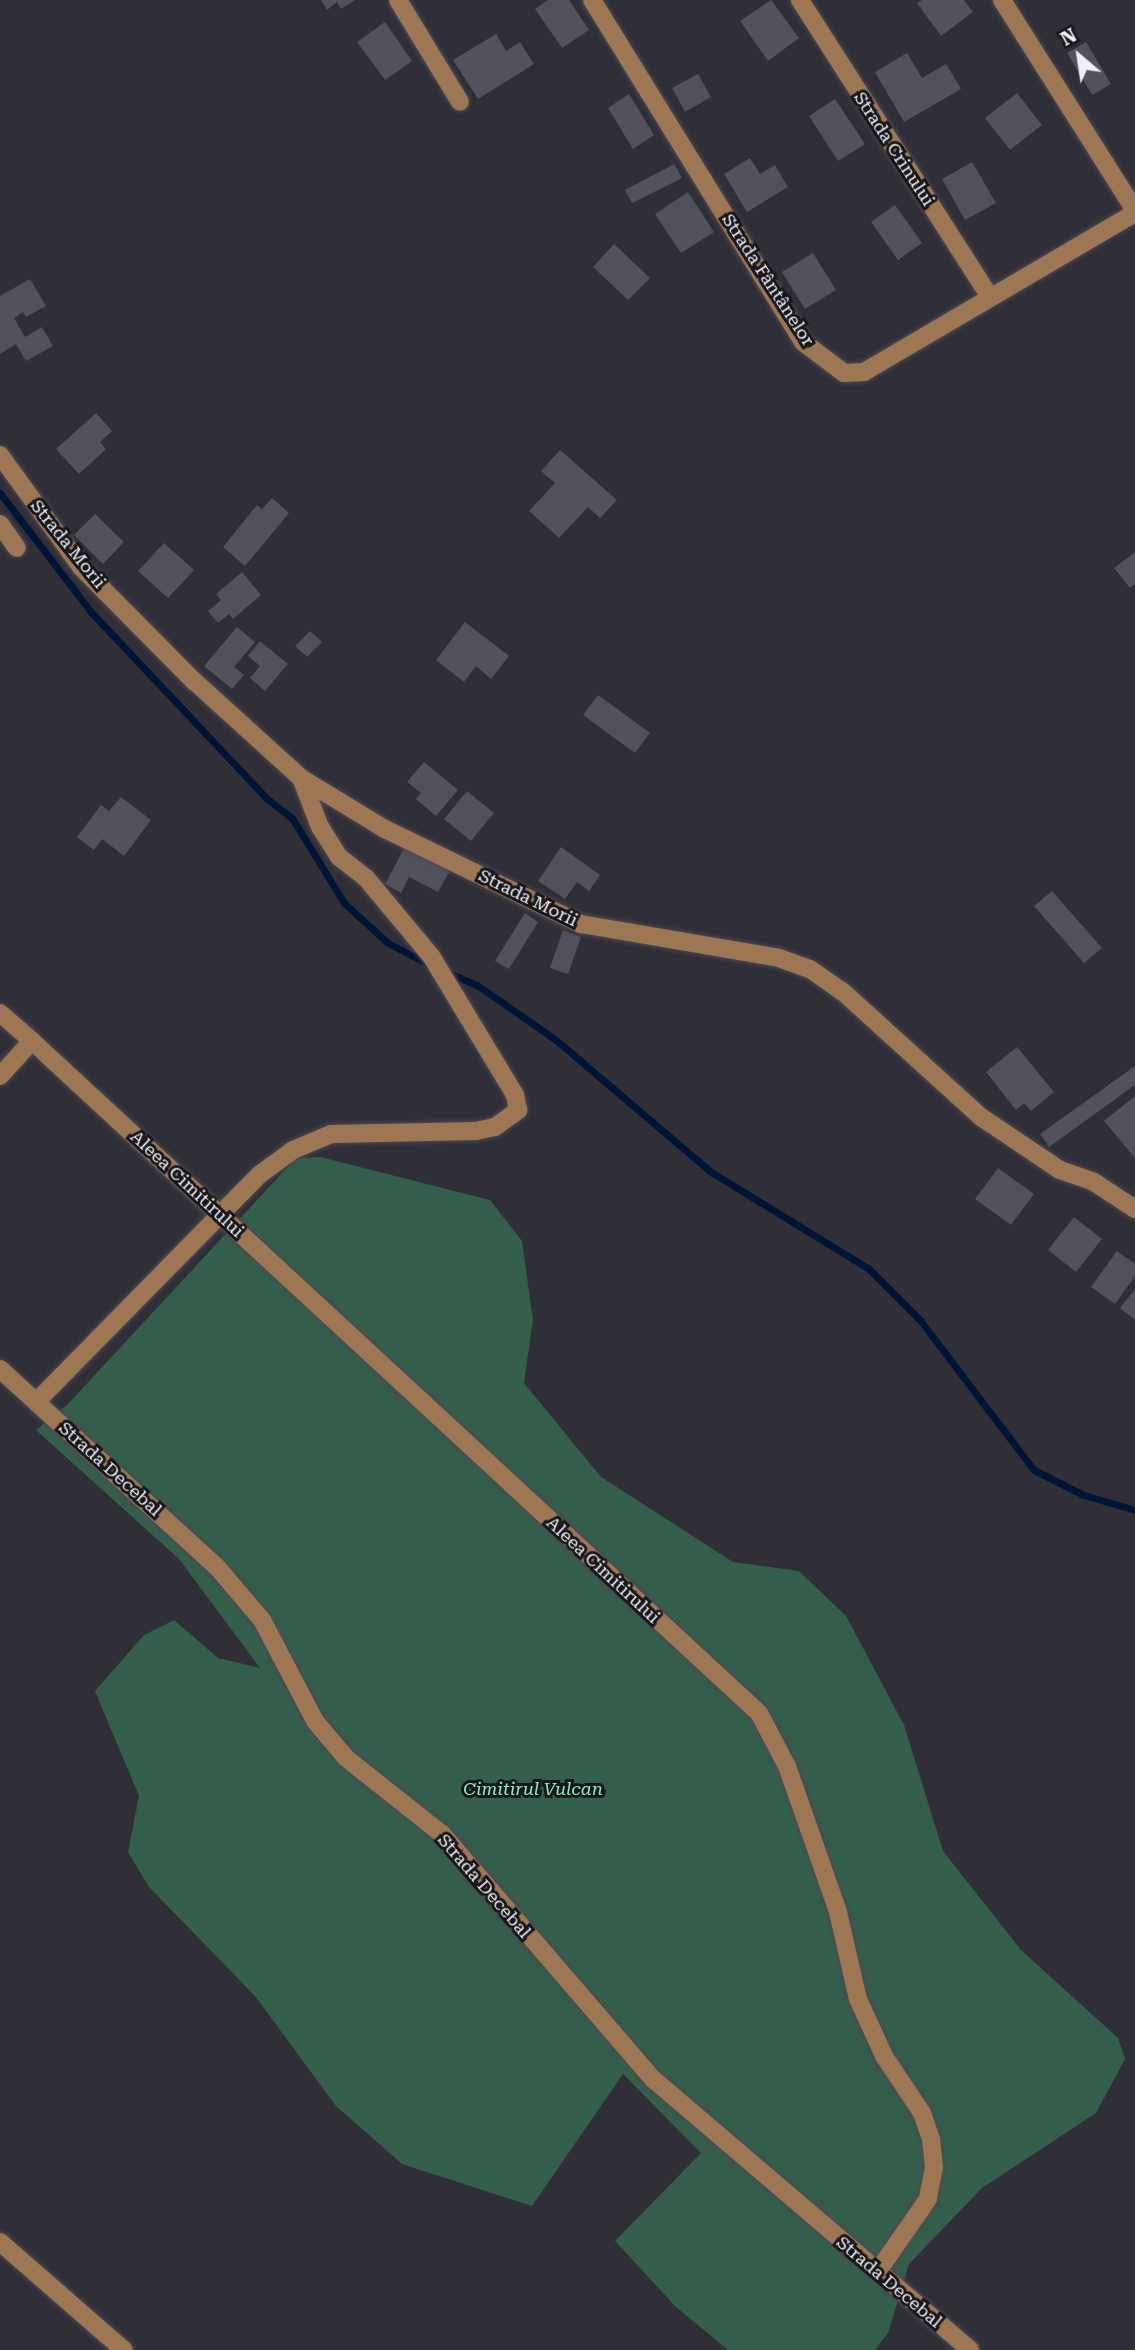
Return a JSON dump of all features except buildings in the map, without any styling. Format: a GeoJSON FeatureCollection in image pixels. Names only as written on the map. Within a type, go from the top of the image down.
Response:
{"type":"FeatureCollection","features":[{"type":"Feature","properties":{"kind":"street"},"geometry":{"type":"LineString","coordinates":[[398,0],[460,102]]}},
{"type":"Feature","properties":{"kind":"street","name":"Strada Fântânelor"},"geometry":{"type":"LineString","coordinates":[[592,0],[803,342],[823,361],[844,373],[864,372],[1135,211]]}},
{"type":"Feature","properties":{"kind":"street","name":"Strada Crinului"},"geometry":{"type":"LineString","coordinates":[[800,0],[990,297]]}},
{"type":"Feature","properties":{"kind":"street"},"geometry":{"type":"LineString","coordinates":[[1002,0],[1135,211]]}},
{"type":"Feature","properties":{"kind":"street","name":"Strada Morii"},"geometry":{"type":"LineString","coordinates":[[0,455],[82,567],[194,681],[301,778],[385,829],[581,924],[779,958],[810,969],[842,990],[981,1117],[1060,1170],[1094,1182],[1135,1209]]}},
{"type":"Feature","properties":{"kind":"street"},"geometry":{"type":"LineString","coordinates":[[0,524],[17,548]]}},
{"type":"Feature","properties":{"kind":"street"},"geometry":{"type":"LineString","coordinates":[[36,1402],[220,1215],[278,1160],[309,1140],[331,1134],[476,1131],[495,1127],[518,1110],[515,1094],[466,1021],[456,994],[431,956],[366,878],[339,857],[320,827],[301,778]]}},
{"type":"Feature","properties":{"kind":"street","name":"Aleea Cimitirului"},"geometry":{"type":"LineString","coordinates":[[0,1013],[731,1689],[746,1698],[769,1729],[838,1912],[858,1999],[884,2056],[922,2113],[931,2139],[934,2167],[928,2199],[878,2271]]}},
{"type":"Feature","properties":{"kind":"street"},"geometry":{"type":"LineString","coordinates":[[0,1076],[32,1041]]}},
{"type":"Feature","properties":{"kind":"street","name":"Strada Decebal"},"geometry":{"type":"LineString","coordinates":[[0,1369],[217,1567],[262,1620],[314,1721],[346,1758],[442,1834],[653,2079],[970,2350]]}},
{"type":"Feature","properties":{"kind":"street"},"geometry":{"type":"LineString","coordinates":[[0,2242],[124,2350]]}},
{"type":"Feature","properties":{"kind":"green space","name":"Cimitirul Vulcan"},"geometry":{"type":"Polygon","coordinates":[[[320,1157],[490,1200],[522,1241],[533,1320],[524,1383],[601,1477],[733,1562],[799,1571],[846,1616],[904,1725],[943,1851],[1021,1950],[1118,2038],[1125,2059],[1096,2113],[982,2188],[909,2264],[888,2333],[875,2350],[728,2350],[676,2307],[615,2241],[701,2153],[623,2074],[532,2206],[402,2164],[336,2106],[255,1996],[149,1887],[128,1852],[139,1796],[95,1691],[144,1635],[174,1620],[218,1658],[260,1668],[179,1559],[36,1430],[67,1405],[296,1158],[320,1157]]]}},
{"type":"Feature","properties":{"kind":"waterway"},"geometry":{"type":"LineString","coordinates":[[0,493],[91,612],[266,798],[292,818],[344,903],[388,943],[432,966]]}},
{"type":"Feature","properties":{"kind":"waterway"},"geometry":{"type":"LineString","coordinates":[[446,972],[477,985],[556,1040],[711,1172],[869,1269],[920,1320],[1034,1470],[1084,1495],[1135,1510]]}}]}
